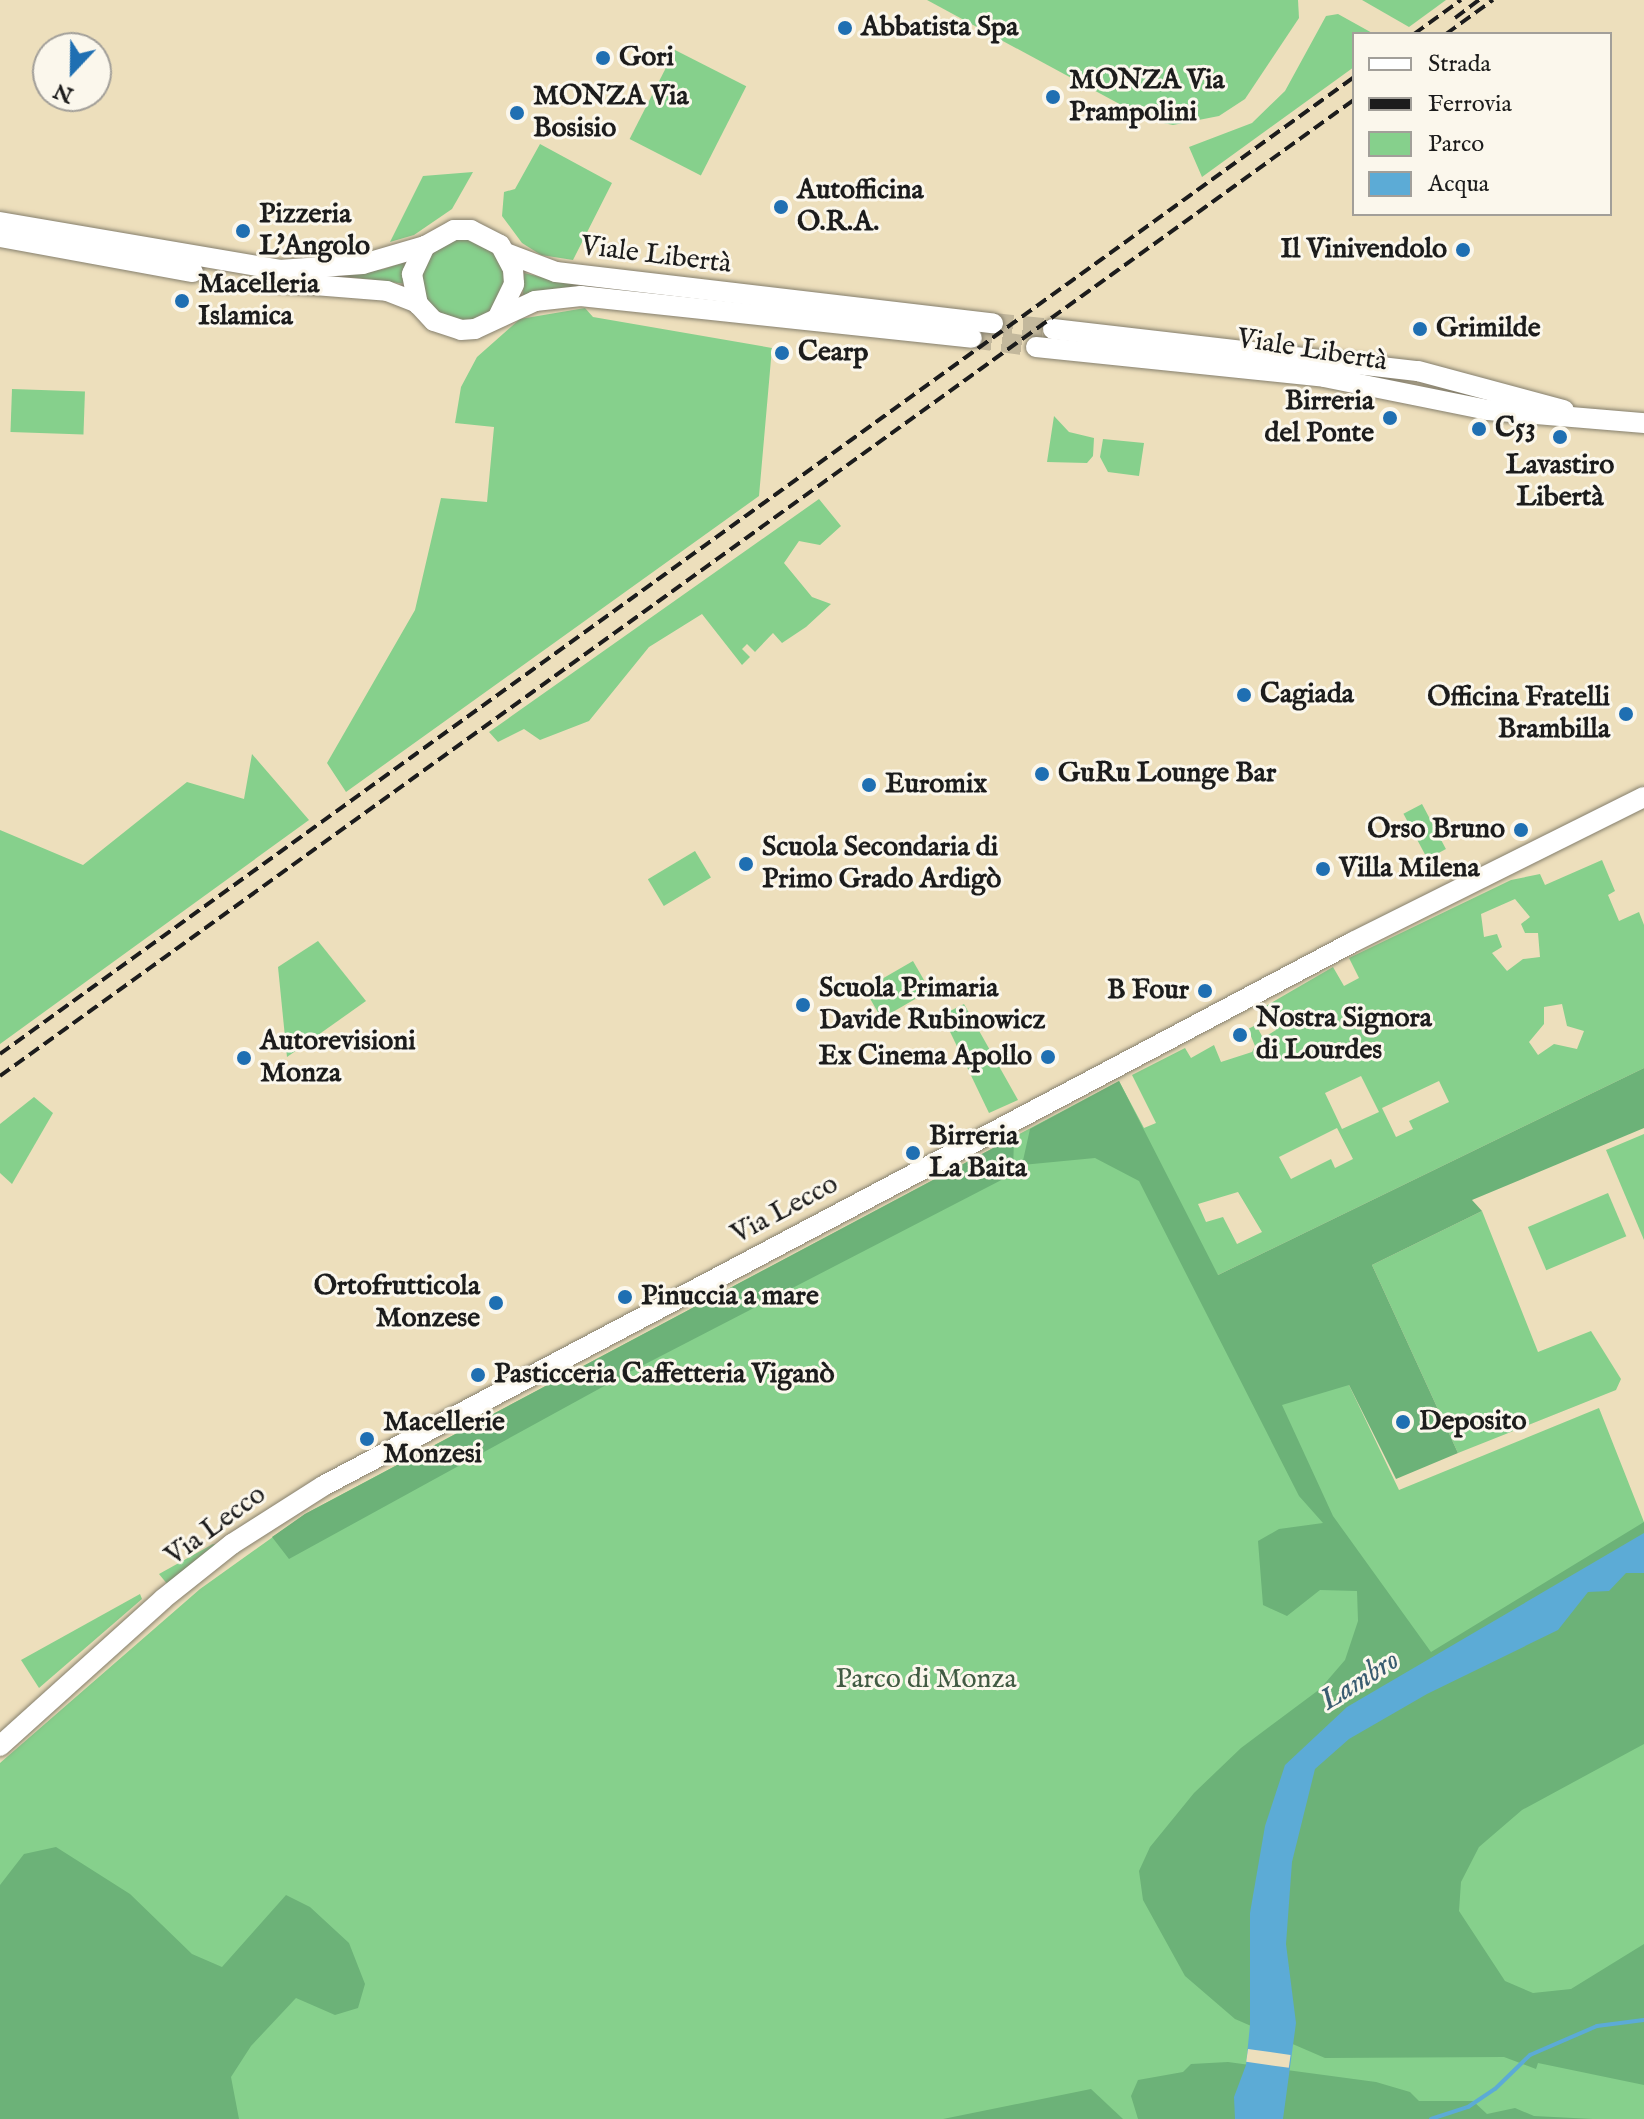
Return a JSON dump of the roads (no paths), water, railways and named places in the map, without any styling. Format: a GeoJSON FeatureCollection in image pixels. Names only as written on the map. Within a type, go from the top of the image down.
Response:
{"type":"FeatureCollection","features":[{"type":"Feature","properties":{"kind":"main road","name":"Viale Libertà"},"geometry":{"type":"LineString","coordinates":[[0,222],[280,270],[363,264],[425,246],[438,235],[471,230],[487,235],[506,253],[524,264],[571,274],[993,323]]}},
{"type":"Feature","properties":{"kind":"main road","name":"Viale Libertà"},"geometry":{"type":"LineString","coordinates":[[0,237],[219,276],[387,291],[418,303],[434,321],[461,330],[543,299],[601,297],[972,338]]}},
{"type":"Feature","properties":{"kind":"main road"},"geometry":{"type":"LineString","coordinates":[[418,303],[412,274],[425,246]]}},
{"type":"Feature","properties":{"kind":"main road"},"geometry":{"type":"LineString","coordinates":[[498,317],[514,284],[506,253]]}},
{"type":"Feature","properties":{"kind":"main road","name":"Viale Libertà"},"geometry":{"type":"LineString","coordinates":[[1053,329],[1418,371],[1579,415]]}},
{"type":"Feature","properties":{"kind":"main road","name":"Viale Libertà"},"geometry":{"type":"LineString","coordinates":[[1036,347],[1324,377],[1488,410],[1579,415],[1644,423]]}},
{"type":"Feature","properties":{"kind":"main road","name":"Via Lecco"},"geometry":{"type":"LineString","coordinates":[[0,1746],[198,1572],[323,1486],[1353,942],[1644,797]]}},
{"type":"Feature","properties":{"kind":"water"},"geometry":{"type":"Polygon","coordinates":[[[1644,1533],[1644,1573],[1626,1573],[1609,1591],[1588,1592],[1558,1630],[1427,1694],[1349,1739],[1315,1769],[1292,1862],[1286,1944],[1296,2023],[1283,2119],[1235,2119],[1234,2097],[1246,2065],[1250,2025],[1250,1913],[1265,1826],[1285,1765],[1347,1707],[1644,1533]]]}},
{"type":"Feature","properties":{"kind":"waterway"},"geometry":{"type":"LineString","coordinates":[[1431,2119],[1468,2107],[1495,2089],[1530,2055],[1597,2026],[1644,2020]]}},
{"type":"Feature","properties":{"kind":"tunnel"},"geometry":{"type":"LineString","coordinates":[[993,323],[1053,329]]}},
{"type":"Feature","properties":{"kind":"tunnel"},"geometry":{"type":"LineString","coordinates":[[972,338],[1036,347]]}},
{"type":"Feature","properties":{"kind":"railway"},"geometry":{"type":"LineString","coordinates":[[1417,32],[1461,0]]}},
{"type":"Feature","properties":{"kind":"railway"},"geometry":{"type":"LineString","coordinates":[[1455,18],[1479,0]]}},
{"type":"Feature","properties":{"kind":"railway"},"geometry":{"type":"LineString","coordinates":[[1449,32],[1493,0]]}},
{"type":"Feature","properties":{"kind":"railway"},"geometry":{"type":"LineString","coordinates":[[0,1054],[1352,78]]}},
{"type":"Feature","properties":{"kind":"railway"},"geometry":{"type":"LineString","coordinates":[[0,1076],[1352,101]]}},
{"type":"Feature","properties":{"kind":"place","name":"Abbatista Spa"},"geometry":{"type":"Point","coordinates":[845,28]}},
{"type":"Feature","properties":{"kind":"place","name":"Gori"},"geometry":{"type":"Point","coordinates":[603,58]}},
{"type":"Feature","properties":{"kind":"place","name":"MONZA Via Prampolini"},"geometry":{"type":"Point","coordinates":[1053,97]}},
{"type":"Feature","properties":{"kind":"place","name":"MONZA Via Bosisio"},"geometry":{"type":"Point","coordinates":[517,113]}},
{"type":"Feature","properties":{"kind":"place","name":"Autofficina O.R.A."},"geometry":{"type":"Point","coordinates":[781,207]}},
{"type":"Feature","properties":{"kind":"place","name":"Pizzeria L'Angolo"},"geometry":{"type":"Point","coordinates":[243,231]}},
{"type":"Feature","properties":{"kind":"place","name":"Il Vinivendolo"},"geometry":{"type":"Point","coordinates":[1463,250]}},
{"type":"Feature","properties":{"kind":"place","name":"Macelleria Islamica"},"geometry":{"type":"Point","coordinates":[182,301]}},
{"type":"Feature","properties":{"kind":"place","name":"Grimilde"},"geometry":{"type":"Point","coordinates":[1420,329]}},
{"type":"Feature","properties":{"kind":"place","name":"Cearp"},"geometry":{"type":"Point","coordinates":[782,353]}},
{"type":"Feature","properties":{"kind":"place","name":"Birreria del Ponte"},"geometry":{"type":"Point","coordinates":[1390,418]}},
{"type":"Feature","properties":{"kind":"place","name":"C53"},"geometry":{"type":"Point","coordinates":[1479,429]}},
{"type":"Feature","properties":{"kind":"place","name":"Lavastiro Libertà"},"geometry":{"type":"Point","coordinates":[1560,437]}},
{"type":"Feature","properties":{"kind":"place","name":"Cagiada"},"geometry":{"type":"Point","coordinates":[1244,695]}},
{"type":"Feature","properties":{"kind":"place","name":"Officina Fratelli Brambilla"},"geometry":{"type":"Point","coordinates":[1626,714]}},
{"type":"Feature","properties":{"kind":"place","name":"GuRu Lounge Bar"},"geometry":{"type":"Point","coordinates":[1042,774]}},
{"type":"Feature","properties":{"kind":"place","name":"Euromix"},"geometry":{"type":"Point","coordinates":[869,785]}},
{"type":"Feature","properties":{"kind":"place","name":"Orso Bruno"},"geometry":{"type":"Point","coordinates":[1521,830]}},
{"type":"Feature","properties":{"kind":"place","name":"Scuola Secondaria di Primo Grado Ardigò"},"geometry":{"type":"Point","coordinates":[746,864]}},
{"type":"Feature","properties":{"kind":"place","name":"Villa Milena"},"geometry":{"type":"Point","coordinates":[1323,869]}},
{"type":"Feature","properties":{"kind":"place","name":"B Four"},"geometry":{"type":"Point","coordinates":[1205,991]}},
{"type":"Feature","properties":{"kind":"place","name":"Scuola Primaria Davide Rubinowicz"},"geometry":{"type":"Point","coordinates":[803,1005]}},
{"type":"Feature","properties":{"kind":"place","name":"Nostra Signora di Lourdes"},"geometry":{"type":"Point","coordinates":[1240,1035]}},
{"type":"Feature","properties":{"kind":"place","name":"Ex Cinema Apollo"},"geometry":{"type":"Point","coordinates":[1048,1057]}},
{"type":"Feature","properties":{"kind":"place","name":"Autorevisioni Monza"},"geometry":{"type":"Point","coordinates":[244,1058]}},
{"type":"Feature","properties":{"kind":"place","name":"Birreria La Baita"},"geometry":{"type":"Point","coordinates":[913,1153]}},
{"type":"Feature","properties":{"kind":"place","name":"Pinuccia a mare"},"geometry":{"type":"Point","coordinates":[625,1297]}},
{"type":"Feature","properties":{"kind":"place","name":"Ortofrutticola Monzese"},"geometry":{"type":"Point","coordinates":[496,1303]}},
{"type":"Feature","properties":{"kind":"place","name":"Pasticceria Caffetteria Viganò"},"geometry":{"type":"Point","coordinates":[478,1375]}},
{"type":"Feature","properties":{"kind":"place","name":"Deposito"},"geometry":{"type":"Point","coordinates":[1403,1422]}},
{"type":"Feature","properties":{"kind":"place","name":"Macellerie Monzesi"},"geometry":{"type":"Point","coordinates":[367,1439]}},
{"type":"Feature","properties":{"kind":"park label","name":"Parco di Monza"},"geometry":{"type":"Point","coordinates":[926,1680]}},
{"type":"Feature","properties":{"kind":"water label","name":"Lambro"},"geometry":{"type":"Point","coordinates":[1360,1681]}}]}
